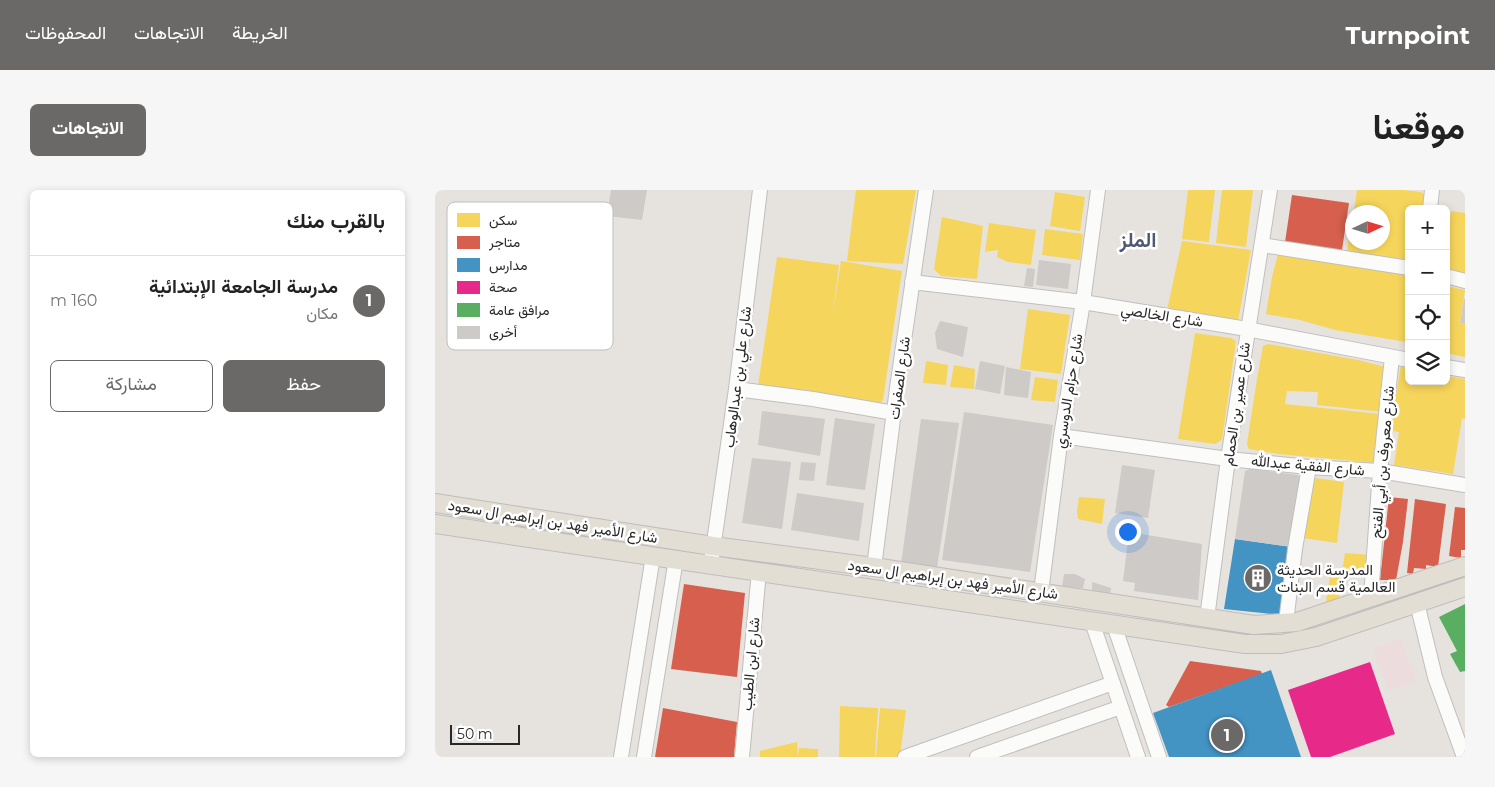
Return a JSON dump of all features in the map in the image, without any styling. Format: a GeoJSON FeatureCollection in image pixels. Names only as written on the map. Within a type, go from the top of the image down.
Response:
{"type":"FeatureCollection","features":[{"type":"Feature","properties":{"kind":"main road","name":"شارع الأمير فهد بن إبراهيم ال سعود"},"geometry":{"type":"LineString","coordinates":[[435,503],[713,546],[874,567],[1254,624],[1297,622],[1465,566]]}},
{"type":"Feature","properties":{"kind":"main road","name":"شارع الأمير فهد بن إبراهيم ال سعود"},"geometry":{"type":"LineString","coordinates":[[435,524],[1245,644],[1281,644],[1315,638],[1465,587]]}},
{"type":"Feature","properties":{"kind":"street","name":"شارع علي بن عبدالوهاب"},"geometry":{"type":"LineString","coordinates":[[711,564],[737,389],[760,190]]}},
{"type":"Feature","properties":{"kind":"street","name":"شارع الصفرات"},"geometry":{"type":"LineString","coordinates":[[874,567],[926,190]]}},
{"type":"Feature","properties":{"kind":"street","name":"شارع حزام الدوسري"},"geometry":{"type":"LineString","coordinates":[[1041,592],[1061,436],[1083,302],[1098,190]]}},
{"type":"Feature","properties":{"kind":"street","name":"شارع عمير بن الحمام"},"geometry":{"type":"LineString","coordinates":[[1207,618],[1247,329],[1270,190]]}},
{"type":"Feature","properties":{"kind":"street"},"geometry":{"type":"LineString","coordinates":[[1430,205],[1432,190]]}},
{"type":"Feature","properties":{"kind":"street"},"geometry":{"type":"LineString","coordinates":[[1262,244],[1405,267]]}},
{"type":"Feature","properties":{"kind":"street"},"geometry":{"type":"LineString","coordinates":[[1450,277],[1465,280]]}},
{"type":"Feature","properties":{"kind":"street","name":"شارع الخالصي"},"geometry":{"type":"LineString","coordinates":[[912,282],[1083,302],[1247,329],[1405,359]]}},
{"type":"Feature","properties":{"kind":"street","name":"شارع معروف بن أبي الفتح"},"geometry":{"type":"LineString","coordinates":[[1371,598],[1380,471],[1392,357]]}},
{"type":"Feature","properties":{"kind":"street"},"geometry":{"type":"LineString","coordinates":[[1450,368],[1465,370]]}},
{"type":"Feature","properties":{"kind":"street"},"geometry":{"type":"LineString","coordinates":[[737,389],[813,398],[894,413]]}},
{"type":"Feature","properties":{"kind":"street","name":"شارع الفقية عبدالله"},"geometry":{"type":"LineString","coordinates":[[1061,436],[1228,459],[1309,467],[1380,471],[1465,485]]}},
{"type":"Feature","properties":{"kind":"street"},"geometry":{"type":"LineString","coordinates":[[1286,622],[1295,549],[1309,467]]}},
{"type":"Feature","properties":{"kind":"street"},"geometry":{"type":"LineString","coordinates":[[621,757],[653,556]]}},
{"type":"Feature","properties":{"kind":"street"},"geometry":{"type":"LineString","coordinates":[[644,757],[675,559]]}},
{"type":"Feature","properties":{"kind":"street","name":"شارع ابن الطيب"},"geometry":{"type":"LineString","coordinates":[[742,757],[759,571]]}},
{"type":"Feature","properties":{"kind":"street"},"geometry":{"type":"LineString","coordinates":[[1417,604],[1435,677],[1464,757]]}},
{"type":"Feature","properties":{"kind":"street"},"geometry":{"type":"LineString","coordinates":[[1091,622],[1138,757]]}},
{"type":"Feature","properties":{"kind":"street"},"geometry":{"type":"LineString","coordinates":[[1114,625],[1159,757]]}},
{"type":"Feature","properties":{"kind":"street"},"geometry":{"type":"LineString","coordinates":[[905,757],[1113,683]]}},
{"type":"Feature","properties":{"kind":"street"},"geometry":{"type":"LineString","coordinates":[[977,757],[1121,708]]}},
{"type":"Feature","properties":{"kind":"shaded area"},"geometry":{"type":"Polygon","coordinates":[[[1400,638],[1416,682],[1388,690],[1373,649],[1400,638]]]}},
{"type":"Feature","properties":{"kind":"building: سكن"},"geometry":{"type":"Polygon","coordinates":[[[856,190],[916,190],[903,264],[847,261],[856,190]]]}},
{"type":"Feature","properties":{"kind":"building: سكن"},"geometry":{"type":"Polygon","coordinates":[[[1188,190],[1215,190],[1209,242],[1182,239],[1188,190]]]}},
{"type":"Feature","properties":{"kind":"building: سكن"},"geometry":{"type":"Polygon","coordinates":[[[1222,190],[1253,190],[1246,247],[1216,243],[1222,190]]]}},
{"type":"Feature","properties":{"kind":"building: سكن"},"geometry":{"type":"Polygon","coordinates":[[[1357,190],[1404,190],[1424,194],[1423,205],[1405,205],[1405,259],[1347,251],[1390,250],[1390,205],[1355,205],[1357,190]]]}},
{"type":"Feature","properties":{"kind":"building: سكن"},"geometry":{"type":"Polygon","coordinates":[[[1055,192],[1085,197],[1080,231],[1050,226],[1055,192]]]}},
{"type":"Feature","properties":{"kind":"building: سكن"},"geometry":{"type":"Polygon","coordinates":[[[1451,211],[1465,213],[1465,274],[1450,272],[1451,211]]]}},
{"type":"Feature","properties":{"kind":"building: سكن"},"geometry":{"type":"Polygon","coordinates":[[[942,217],[983,226],[977,279],[941,276],[934,269],[942,217]]]}},
{"type":"Feature","properties":{"kind":"building: سكن"},"geometry":{"type":"Polygon","coordinates":[[[989,223],[1036,230],[1031,265],[1008,262],[997,257],[998,250],[985,252],[989,223]]]}},
{"type":"Feature","properties":{"kind":"building: سكن"},"geometry":{"type":"Polygon","coordinates":[[[1045,229],[1083,234],[1080,260],[1042,255],[1045,229]]]}},
{"type":"Feature","properties":{"kind":"building: سكن"},"geometry":{"type":"Polygon","coordinates":[[[1182,241],[1251,250],[1238,321],[1167,310],[1182,241]]]}},
{"type":"Feature","properties":{"kind":"building: سكن"},"geometry":{"type":"Polygon","coordinates":[[[1279,250],[1405,269],[1405,342],[1335,330],[1300,320],[1266,314],[1279,250]]]}},
{"type":"Feature","properties":{"kind":"building: سكن"},"geometry":{"type":"Polygon","coordinates":[[[777,257],[839,265],[833,314],[841,261],[902,271],[883,400],[880,403],[758,386],[777,257]]]}},
{"type":"Feature","properties":{"kind":"building: سكن"},"geometry":{"type":"Polygon","coordinates":[[[1450,287],[1465,290],[1460,323],[1465,324],[1465,357],[1450,354],[1450,287]]]}},
{"type":"Feature","properties":{"kind":"building: سكن"},"geometry":{"type":"Polygon","coordinates":[[[1028,309],[1070,315],[1061,374],[1020,369],[1028,309]]]}},
{"type":"Feature","properties":{"kind":"building: سكن"},"geometry":{"type":"Polygon","coordinates":[[[1195,333],[1231,338],[1236,341],[1222,440],[1215,444],[1178,439],[1195,333]]]}},
{"type":"Feature","properties":{"kind":"building: سكن"},"geometry":{"type":"Polygon","coordinates":[[[1268,344],[1358,360],[1386,367],[1382,412],[1317,405],[1318,392],[1287,391],[1285,404],[1380,414],[1376,463],[1278,454],[1249,449],[1247,444],[1263,346],[1268,344]]]}},
{"type":"Feature","properties":{"kind":"building: سكن"},"geometry":{"type":"Polygon","coordinates":[[[926,361],[948,365],[946,385],[923,383],[926,361]]]}},
{"type":"Feature","properties":{"kind":"building: سكن"},"geometry":{"type":"Polygon","coordinates":[[[954,365],[975,369],[974,389],[950,387],[954,365]]]}},
{"type":"Feature","properties":{"kind":"building: سكن"},"geometry":{"type":"Polygon","coordinates":[[[1401,365],[1405,366],[1405,385],[1450,385],[1450,377],[1465,379],[1465,419],[1462,418],[1453,474],[1394,465],[1399,432],[1392,431],[1396,407],[1394,407],[1401,365]]]}},
{"type":"Feature","properties":{"kind":"building: سكن"},"geometry":{"type":"Polygon","coordinates":[[[1035,377],[1058,380],[1055,402],[1031,400],[1035,377]]]}},
{"type":"Feature","properties":{"kind":"building: سكن"},"geometry":{"type":"Polygon","coordinates":[[[1315,478],[1344,482],[1337,543],[1303,538],[1311,483],[1315,478]]]}},
{"type":"Feature","properties":{"kind":"building: سكن"},"geometry":{"type":"Polygon","coordinates":[[[1079,497],[1105,499],[1102,524],[1078,519],[1079,497]]]}},
{"type":"Feature","properties":{"kind":"building: سكن"},"geometry":{"type":"Polygon","coordinates":[[[1345,553],[1371,555],[1369,573],[1342,572],[1345,553]]]}},
{"type":"Feature","properties":{"kind":"building: سكن"},"geometry":{"type":"Polygon","coordinates":[[[1330,576],[1343,578],[1339,598],[1326,602],[1330,576]]]}},
{"type":"Feature","properties":{"kind":"building: سكن"},"geometry":{"type":"Polygon","coordinates":[[[840,706],[878,708],[875,757],[839,757],[840,706]]]}},
{"type":"Feature","properties":{"kind":"building: سكن"},"geometry":{"type":"Polygon","coordinates":[[[880,708],[906,710],[900,756],[876,757],[880,708]]]}},
{"type":"Feature","properties":{"kind":"building: سكن"},"geometry":{"type":"Polygon","coordinates":[[[797,742],[798,757],[760,757],[760,751],[797,742]]]}},
{"type":"Feature","properties":{"kind":"building: سكن"},"geometry":{"type":"Polygon","coordinates":[[[799,748],[818,749],[818,757],[798,757],[799,748]]]}},
{"type":"Feature","properties":{"kind":"building: متاجر"},"geometry":{"type":"Polygon","coordinates":[[[1292,195],[1349,203],[1349,205],[1345,205],[1345,230],[1342,250],[1285,242],[1292,195]]]}},
{"type":"Feature","properties":{"kind":"building: متاجر"},"geometry":{"type":"Polygon","coordinates":[[[1389,497],[1408,499],[1396,580],[1380,580],[1389,497]]]}},
{"type":"Feature","properties":{"kind":"building: متاجر"},"geometry":{"type":"Polygon","coordinates":[[[1415,499],[1446,504],[1438,567],[1426,565],[1426,569],[1414,568],[1413,574],[1407,573],[1415,499]]]}},
{"type":"Feature","properties":{"kind":"building: متاجر"},"geometry":{"type":"Polygon","coordinates":[[[1455,507],[1465,508],[1465,550],[1461,550],[1461,558],[1449,556],[1455,507]]]}},
{"type":"Feature","properties":{"kind":"building: متاجر"},"geometry":{"type":"Polygon","coordinates":[[[684,584],[745,593],[737,677],[671,669],[684,584]]]}},
{"type":"Feature","properties":{"kind":"building: متاجر"},"geometry":{"type":"Polygon","coordinates":[[[1190,661],[1261,671],[1262,674],[1169,707],[1166,705],[1190,661]]]}},
{"type":"Feature","properties":{"kind":"building: متاجر"},"geometry":{"type":"Polygon","coordinates":[[[663,708],[737,722],[734,757],[655,757],[663,708]]]}},
{"type":"Feature","properties":{"kind":"building: مدارس","name":"المدرسة الحديثة العالمية قسم البنات"},"geometry":{"type":"Polygon","coordinates":[[[1235,539],[1292,547],[1283,615],[1224,609],[1235,539]]]}},
{"type":"Feature","properties":{"kind":"building: مدارس"},"geometry":{"type":"Polygon","coordinates":[[[1271,670],[1301,757],[1169,757],[1153,713],[1271,670]]]}},
{"type":"Feature","properties":{"kind":"building: صحة"},"geometry":{"type":"Polygon","coordinates":[[[1370,662],[1395,734],[1330,757],[1311,757],[1288,690],[1370,662]]]}},
{"type":"Feature","properties":{"kind":"building: مرافق عامة"},"geometry":{"type":"Polygon","coordinates":[[[1465,604],[1465,671],[1460,672],[1450,654],[1457,651],[1439,617],[1465,604]]]}},
{"type":"Feature","properties":{"kind":"building: أخرى"},"geometry":{"type":"Polygon","coordinates":[[[611,190],[647,190],[642,220],[613,217],[613,202],[609,202],[611,190]]]}},
{"type":"Feature","properties":{"kind":"building: أخرى"},"geometry":{"type":"Polygon","coordinates":[[[1039,260],[1071,264],[1068,289],[1036,285],[1039,260]]]}},
{"type":"Feature","properties":{"kind":"building: أخرى"},"geometry":{"type":"Polygon","coordinates":[[[1027,268],[1035,269],[1033,287],[1024,286],[1027,268]]]}},
{"type":"Feature","properties":{"kind":"building: أخرى"},"geometry":{"type":"Polygon","coordinates":[[[1465,299],[1465,324],[1460,323],[1465,299]]]}},
{"type":"Feature","properties":{"kind":"building: أخرى"},"geometry":{"type":"Polygon","coordinates":[[[940,321],[968,327],[963,357],[937,349],[935,333],[940,321]]]}},
{"type":"Feature","properties":{"kind":"building: أخرى"},"geometry":{"type":"Polygon","coordinates":[[[980,361],[1005,366],[1000,394],[975,389],[980,361]]]}},
{"type":"Feature","properties":{"kind":"building: أخرى"},"geometry":{"type":"Polygon","coordinates":[[[1006,367],[1031,372],[1028,398],[1004,395],[1006,367]]]}},
{"type":"Feature","properties":{"kind":"building: أخرى"},"geometry":{"type":"Polygon","coordinates":[[[762,411],[825,419],[820,456],[758,445],[762,411]]]}},
{"type":"Feature","properties":{"kind":"building: أخرى"},"geometry":{"type":"Polygon","coordinates":[[[964,412],[1053,425],[1030,572],[942,560],[964,412]]]}},
{"type":"Feature","properties":{"kind":"building: أخرى"},"geometry":{"type":"Polygon","coordinates":[[[835,418],[875,424],[865,490],[826,485],[835,418]]]}},
{"type":"Feature","properties":{"kind":"building: أخرى"},"geometry":{"type":"Polygon","coordinates":[[[921,419],[959,423],[937,568],[901,564],[921,419]]]}},
{"type":"Feature","properties":{"kind":"building: أخرى"},"geometry":{"type":"Polygon","coordinates":[[[752,458],[791,462],[782,529],[742,523],[752,458]]]}},
{"type":"Feature","properties":{"kind":"building: أخرى"},"geometry":{"type":"Polygon","coordinates":[[[801,462],[816,463],[814,481],[799,480],[801,462]]]}},
{"type":"Feature","properties":{"kind":"building: أخرى"},"geometry":{"type":"Polygon","coordinates":[[[1122,465],[1155,470],[1148,518],[1115,513],[1122,465]]]}},
{"type":"Feature","properties":{"kind":"building: أخرى"},"geometry":{"type":"Polygon","coordinates":[[[1250,469],[1298,475],[1302,481],[1292,547],[1235,539],[1245,471],[1250,469]]]}},
{"type":"Feature","properties":{"kind":"building: أخرى"},"geometry":{"type":"Polygon","coordinates":[[[797,493],[864,503],[859,541],[791,530],[797,493]]]}},
{"type":"Feature","properties":{"kind":"building: أخرى"},"geometry":{"type":"Polygon","coordinates":[[[1129,532],[1202,544],[1198,600],[1134,591],[1135,583],[1123,581],[1129,532]]]}},
{"type":"Feature","properties":{"kind":"building: أخرى"},"geometry":{"type":"Polygon","coordinates":[[[1064,574],[1075,574],[1085,579],[1083,588],[1062,587],[1064,574]]]}},
{"type":"Feature","properties":{"kind":"building: أخرى"},"geometry":{"type":"Polygon","coordinates":[[[1092,582],[1111,588],[1110,595],[1092,590],[1092,582]]]}},
{"type":"Feature","properties":{"kind":"place","name":"المدرسة الحديثة العالمية قسم البنات"},"geometry":{"type":"Point","coordinates":[1258,578]}},
{"type":"Feature","properties":{"kind":"place","name":"مدرسة الجامعة الإبتدائية"},"geometry":{"type":"Point","coordinates":[1227,735]}},
{"type":"Feature","properties":{"kind":"district","name":"الملز"},"geometry":{"type":"Point","coordinates":[1138,240]}}]}
